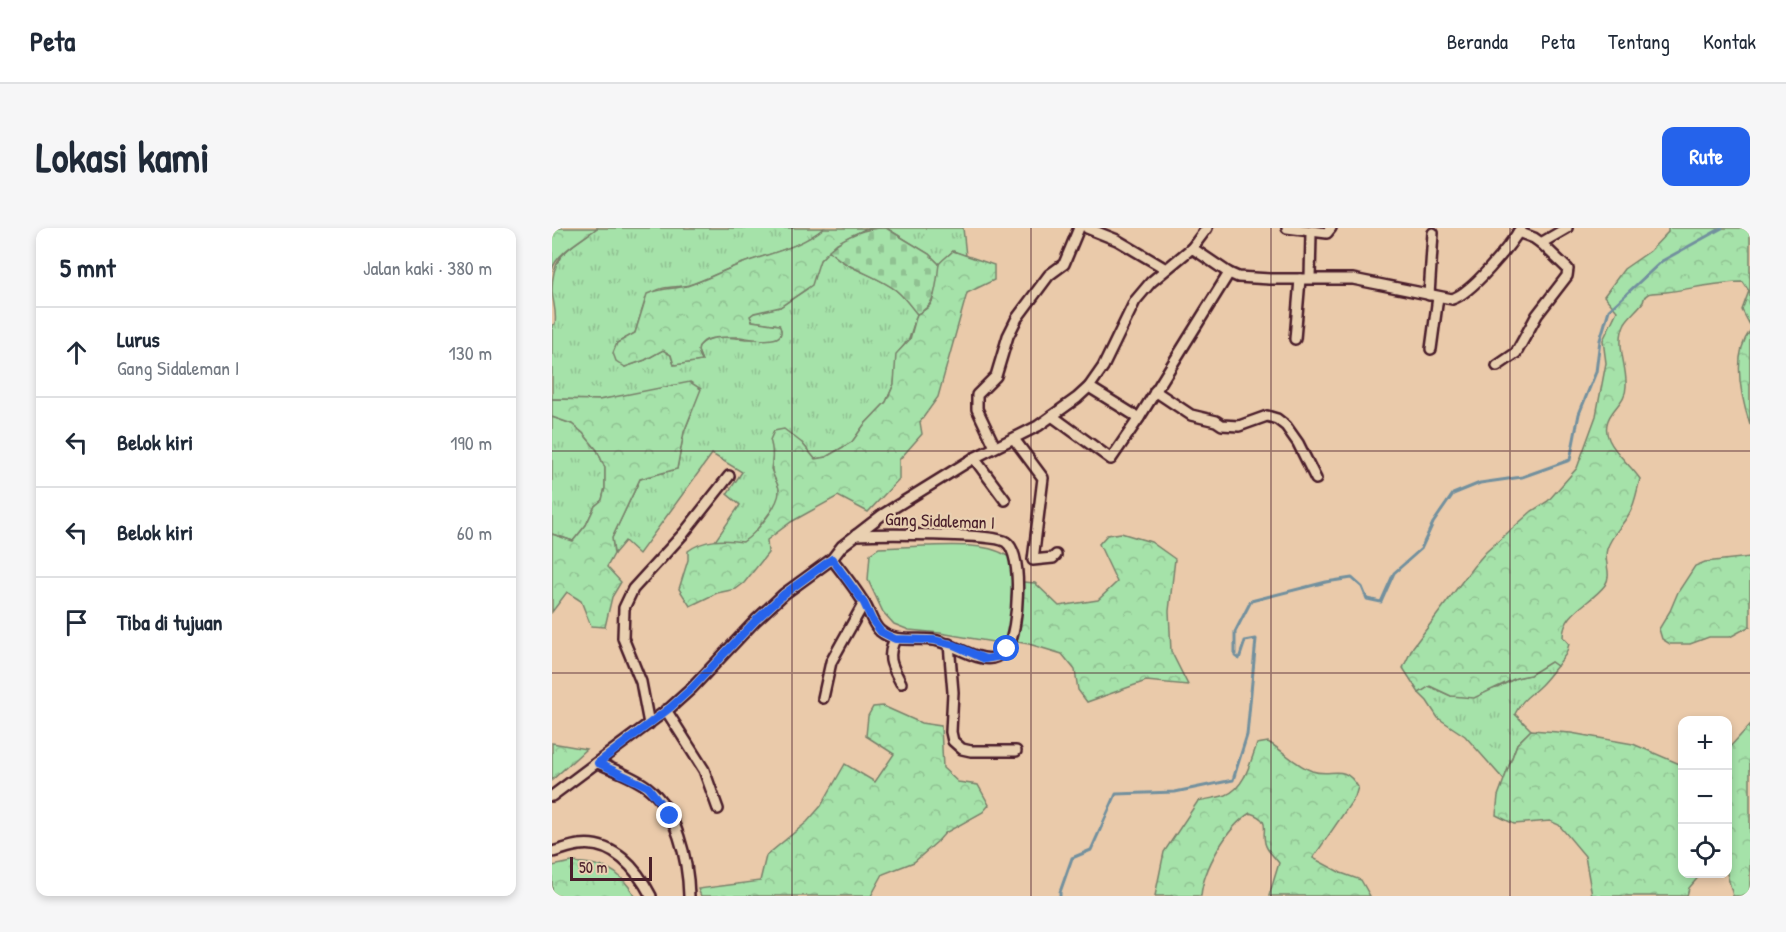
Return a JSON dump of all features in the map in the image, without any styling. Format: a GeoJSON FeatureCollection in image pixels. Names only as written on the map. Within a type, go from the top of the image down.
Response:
{"type":"FeatureCollection","features":[{"type":"Feature","properties":{"kind":"street"},"geometry":{"type":"LineString","coordinates":[[995,447],[977,409],[977,395],[996,376],[1008,336],[1017,318],[1048,275],[1064,264],[1079,228]]}},
{"type":"Feature","properties":{"kind":"street"},"geometry":{"type":"LineString","coordinates":[[1087,228],[1125,244],[1166,269]]}},
{"type":"Feature","properties":{"kind":"street"},"geometry":{"type":"LineString","coordinates":[[552,796],[649,724],[692,688],[756,620],[784,594],[832,559],[842,546],[909,497],[974,458],[1014,439],[1077,398],[1089,387],[1103,367],[1135,301],[1166,269],[1192,248],[1206,228]]}},
{"type":"Feature","properties":{"kind":"street"},"geometry":{"type":"LineString","coordinates":[[1287,228],[1327,234],[1331,228]]}},
{"type":"Feature","properties":{"kind":"street"},"geometry":{"type":"LineString","coordinates":[[1541,243],[1567,228]]}},
{"type":"Feature","properties":{"kind":"street"},"geometry":{"type":"LineString","coordinates":[[1192,248],[1228,273],[1238,277],[1353,279],[1452,299],[1460,297],[1482,276],[1520,230],[1541,243],[1566,264],[1567,276],[1537,315],[1516,353],[1497,366]]}},
{"type":"Feature","properties":{"kind":"street"},"geometry":{"type":"LineString","coordinates":[[1310,278],[1311,233]]}},
{"type":"Feature","properties":{"kind":"street"},"geometry":{"type":"LineString","coordinates":[[1431,349],[1434,296],[1433,233]]}},
{"type":"Feature","properties":{"kind":"street"},"geometry":{"type":"LineString","coordinates":[[1052,416],[1107,463],[1139,418],[1228,273]]}},
{"type":"Feature","properties":{"kind":"street"},"geometry":{"type":"LineString","coordinates":[[1295,339],[1300,279]]}},
{"type":"Feature","properties":{"kind":"street"},"geometry":{"type":"LineString","coordinates":[[1089,387],[1139,418]]}},
{"type":"Feature","properties":{"kind":"street"},"geometry":{"type":"LineString","coordinates":[[1155,391],[1191,415],[1216,421],[1222,425],[1239,426],[1267,416],[1277,419],[1286,426],[1298,443],[1316,479]]}},
{"type":"Feature","properties":{"kind":"street"},"geometry":{"type":"LineString","coordinates":[[1014,439],[1043,478],[1033,560]]}},
{"type":"Feature","properties":{"kind":"street"},"geometry":{"type":"LineString","coordinates":[[974,458],[1005,500]]}},
{"type":"Feature","properties":{"kind":"street"},"geometry":{"type":"LineString","coordinates":[[649,724],[641,682],[623,638],[624,608],[633,589],[684,533],[729,476]]}},
{"type":"Feature","properties":{"kind":"street","name":"Gang Sidaleman I"},"geometry":{"type":"LineString","coordinates":[[856,536],[886,534],[997,538],[1012,547],[1016,559]]}},
{"type":"Feature","properties":{"kind":"street"},"geometry":{"type":"LineString","coordinates":[[832,559],[864,603],[877,627],[895,639],[934,640],[985,659],[996,657],[1007,649],[1012,636],[1018,588],[1016,559],[1053,558],[1056,555]]}},
{"type":"Feature","properties":{"kind":"street"},"geometry":{"type":"LineString","coordinates":[[823,698],[831,662],[864,603]]}},
{"type":"Feature","properties":{"kind":"street"},"geometry":{"type":"LineString","coordinates":[[895,639],[890,654],[892,664],[902,683]]}},
{"type":"Feature","properties":{"kind":"street"},"geometry":{"type":"LineString","coordinates":[[949,644],[953,692],[951,732],[953,741],[957,746],[971,751],[1016,751]]}},
{"type":"Feature","properties":{"kind":"street"},"geometry":{"type":"LineString","coordinates":[[666,710],[704,770],[718,809]]}},
{"type":"Feature","properties":{"kind":"street"},"geometry":{"type":"LineString","coordinates":[[598,763],[639,781],[656,795],[676,829],[684,853],[690,896]]}},
{"type":"Feature","properties":{"kind":"street"},"geometry":{"type":"LineString","coordinates":[[552,852],[580,845],[601,846],[611,850],[638,874],[651,896]]}},
{"type":"Feature","properties":{"kind":"green space"},"geometry":{"type":"Polygon","coordinates":[[[552,228],[597,228],[564,252],[552,270],[552,228]]]}},
{"type":"Feature","properties":{"kind":"green space"},"geometry":{"type":"Polygon","coordinates":[[[597,228],[824,228],[796,245],[737,265],[696,283],[656,290],[644,307],[635,333],[617,343],[625,367],[663,350],[671,355],[674,365],[702,361],[698,351],[699,346],[710,339],[754,339],[780,335],[779,325],[752,321],[750,316],[780,307],[807,289],[820,260],[829,250],[843,262],[882,281],[901,294],[917,314],[909,339],[897,354],[894,384],[886,402],[864,425],[852,442],[826,457],[815,459],[802,443],[774,449],[771,469],[779,488],[779,498],[752,536],[743,542],[715,541],[740,505],[727,494],[742,472],[712,454],[639,554],[625,541],[614,554],[612,538],[640,479],[677,469],[684,432],[691,415],[634,394],[599,400],[552,399],[552,325],[555,324],[556,315],[552,291],[555,268],[564,253],[597,228]]]}},
{"type":"Feature","properties":{"kind":"green space"},"geometry":{"type":"Polygon","coordinates":[[[824,228],[881,228],[865,229],[837,243],[820,260],[812,285],[780,307],[750,316],[752,321],[779,325],[781,332],[779,336],[767,340],[740,337],[710,339],[699,346],[698,351],[702,361],[674,365],[671,355],[663,350],[625,367],[616,361],[613,353],[617,343],[635,333],[647,294],[694,284],[743,263],[796,245],[824,228]]]}},
{"type":"Feature","properties":{"kind":"green space"},"geometry":{"type":"Polygon","coordinates":[[[886,228],[963,228],[966,256],[953,251],[939,264],[929,254],[886,228]]]}},
{"type":"Feature","properties":{"kind":"green space"},"geometry":{"type":"Polygon","coordinates":[[[886,228],[929,254],[939,264],[932,300],[924,310],[917,314],[901,294],[890,286],[843,262],[829,250],[856,234],[870,229],[886,228]]]}},
{"type":"Feature","properties":{"kind":"green space"},"geometry":{"type":"Polygon","coordinates":[[[1668,228],[1750,228],[1750,325],[1742,310],[1749,291],[1743,282],[1652,293],[1645,296],[1623,329],[1621,346],[1626,374],[1626,390],[1607,423],[1609,440],[1614,449],[1640,479],[1631,510],[1607,549],[1608,577],[1605,585],[1573,614],[1564,628],[1563,637],[1569,644],[1566,654],[1557,666],[1551,662],[1530,675],[1516,678],[1474,698],[1451,696],[1430,686],[1419,693],[1403,668],[1413,647],[1486,552],[1532,511],[1548,501],[1577,468],[1596,416],[1606,363],[1603,340],[1617,311],[1604,296],[1624,269],[1650,251],[1668,232],[1668,228]]]}},
{"type":"Feature","properties":{"kind":"green space"},"geometry":{"type":"Polygon","coordinates":[[[953,251],[994,265],[994,280],[967,293],[938,397],[920,422],[922,434],[899,460],[899,479],[868,512],[838,496],[791,522],[767,540],[768,553],[744,583],[736,589],[717,593],[690,606],[679,589],[688,560],[688,551],[701,544],[714,541],[743,542],[760,526],[776,502],[779,489],[772,470],[770,440],[774,431],[784,429],[802,443],[815,459],[826,457],[852,442],[864,425],[886,402],[894,384],[896,354],[910,339],[917,314],[925,310],[933,299],[939,264],[953,251]]]}},
{"type":"Feature","properties":{"kind":"green space"},"geometry":{"type":"Polygon","coordinates":[[[1750,331],[1750,425],[1741,390],[1739,364],[1744,341],[1750,331]]]}},
{"type":"Feature","properties":{"kind":"green space"},"geometry":{"type":"Polygon","coordinates":[[[690,382],[701,389],[684,432],[677,469],[640,479],[612,538],[614,554],[607,567],[621,582],[612,597],[605,627],[591,626],[581,601],[567,592],[552,612],[552,534],[573,541],[586,525],[595,506],[602,500],[605,488],[605,468],[597,450],[583,433],[572,424],[552,417],[552,399],[599,400],[690,382]]]}},
{"type":"Feature","properties":{"kind":"green space"},"geometry":{"type":"Polygon","coordinates":[[[552,417],[572,424],[583,433],[597,450],[605,468],[605,488],[602,500],[595,506],[586,525],[573,541],[552,534],[552,417]]]}},
{"type":"Feature","properties":{"kind":"green space"},"geometry":{"type":"Polygon","coordinates":[[[1121,533],[1151,542],[1175,559],[1169,611],[1171,651],[1188,685],[1146,681],[1087,702],[1078,690],[1075,670],[1062,654],[1006,640],[1010,625],[1012,581],[1035,583],[1059,606],[1098,600],[1117,582],[1099,544],[1107,535],[1121,533]]]}},
{"type":"Feature","properties":{"kind":"green space"},"geometry":{"type":"Polygon","coordinates":[[[983,547],[995,550],[1013,561],[1010,625],[1006,640],[999,643],[909,630],[894,624],[883,612],[868,580],[870,554],[879,548],[983,547]]]}},
{"type":"Feature","properties":{"kind":"green space"},"geometry":{"type":"Polygon","coordinates":[[[1750,557],[1750,626],[1730,637],[1709,637],[1690,644],[1670,644],[1662,639],[1659,629],[1678,592],[1695,566],[1705,562],[1750,557]]]}},
{"type":"Feature","properties":{"kind":"green space"},"geometry":{"type":"Polygon","coordinates":[[[1551,661],[1557,666],[1524,700],[1515,714],[1531,730],[1517,744],[1504,780],[1465,736],[1438,718],[1419,693],[1429,686],[1451,696],[1497,688],[1516,678],[1530,675],[1551,661]]]}},
{"type":"Feature","properties":{"kind":"green space"},"geometry":{"type":"Polygon","coordinates":[[[883,706],[921,723],[941,726],[943,768],[958,782],[978,785],[989,805],[983,812],[945,833],[914,862],[883,874],[871,896],[701,896],[698,889],[760,881],[766,856],[807,822],[821,806],[845,764],[875,782],[894,754],[866,736],[868,716],[873,707],[883,706]]]}},
{"type":"Feature","properties":{"kind":"green space"},"geometry":{"type":"Polygon","coordinates":[[[1750,725],[1750,896],[1733,896],[1728,878],[1732,878],[1732,745],[1750,725]]]}},
{"type":"Feature","properties":{"kind":"green space"},"geometry":{"type":"Polygon","coordinates":[[[1531,730],[1571,733],[1633,744],[1678,763],[1678,878],[1698,878],[1689,888],[1687,896],[1592,896],[1585,856],[1559,825],[1550,821],[1514,824],[1496,815],[1498,796],[1517,744],[1531,730]]]}},
{"type":"Feature","properties":{"kind":"green space"},"geometry":{"type":"Polygon","coordinates":[[[1268,742],[1312,771],[1337,772],[1353,779],[1358,787],[1355,797],[1313,858],[1341,873],[1361,880],[1370,896],[1269,896],[1279,863],[1265,843],[1265,828],[1262,820],[1250,813],[1233,828],[1218,850],[1206,874],[1201,896],[1155,896],[1164,852],[1198,801],[1223,796],[1233,791],[1243,780],[1257,744],[1268,742]]]}},
{"type":"Feature","properties":{"kind":"green space"},"geometry":{"type":"Polygon","coordinates":[[[552,743],[586,749],[552,780],[552,743]]]}},
{"type":"Feature","properties":{"kind":"green space"},"geometry":{"type":"Polygon","coordinates":[[[572,862],[593,864],[609,869],[622,878],[635,896],[552,896],[552,866],[572,862]]]}},
{"type":"Feature","properties":{"kind":"waterway"},"geometry":{"type":"LineString","coordinates":[[1060,896],[1072,858],[1091,850],[1116,794],[1175,792],[1233,780],[1247,735],[1256,639],[1245,641],[1239,659],[1235,656],[1235,632],[1251,601],[1326,582],[1352,578],[1362,587],[1367,599],[1381,602],[1394,573],[1421,549],[1433,523],[1453,494],[1480,483],[1522,477],[1570,460],[1579,414],[1596,372],[1600,340],[1609,310],[1662,261],[1722,228]]}},
{"type":"Feature","properties":{"kind":"route"},"geometry":{"type":"LineString","coordinates":[[670,816],[648,787],[598,763],[671,707],[784,594],[832,559],[864,603],[881,632],[895,639],[934,640],[954,645],[985,659],[996,657],[1007,649]]}}]}
